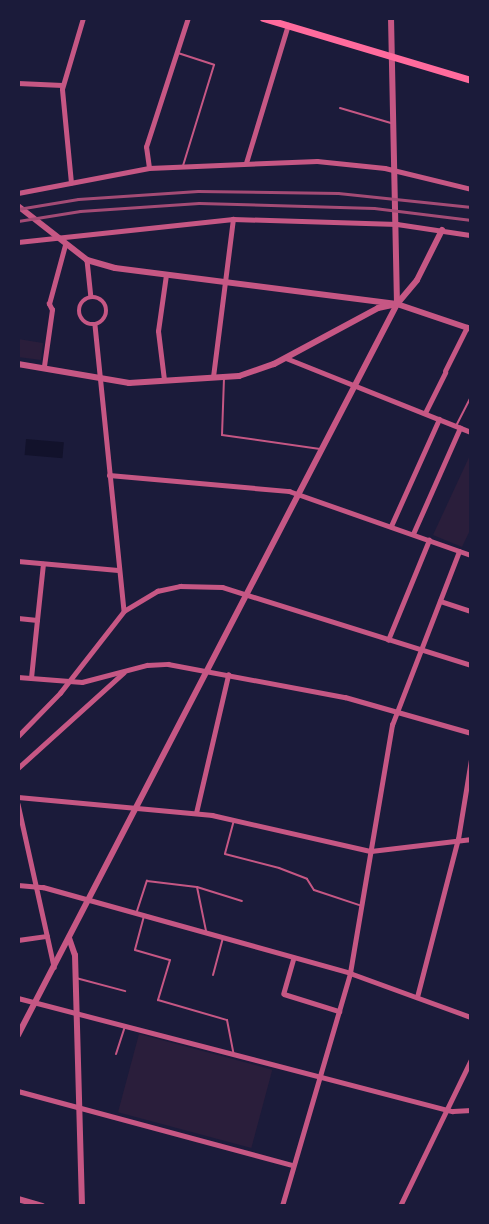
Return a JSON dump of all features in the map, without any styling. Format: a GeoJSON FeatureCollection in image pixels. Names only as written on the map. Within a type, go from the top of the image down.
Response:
{"type":"FeatureCollection","features":[{"type":"Feature","properties":{"kind":"main road"},"geometry":{"type":"LineString","coordinates":[[263,18],[471,80]]}},
{"type":"Feature","properties":{"kind":"street"},"geometry":{"type":"LineString","coordinates":[[71,183],[62,85],[83,18]]}},
{"type":"Feature","properties":{"kind":"street"},"geometry":{"type":"LineString","coordinates":[[149,168],[146,147],[188,18]]}},
{"type":"Feature","properties":{"kind":"street"},"geometry":{"type":"LineString","coordinates":[[392,18],[397,304]]}},
{"type":"Feature","properties":{"kind":"street"},"geometry":{"type":"LineString","coordinates":[[246,163],[288,25]]}},
{"type":"Feature","properties":{"kind":"street"},"geometry":{"type":"LineString","coordinates":[[18,83],[62,85]]}},
{"type":"Feature","properties":{"kind":"street"},"geometry":{"type":"LineString","coordinates":[[18,193],[149,168],[317,161],[396,172],[471,189]]}},
{"type":"Feature","properties":{"kind":"street"},"geometry":{"type":"LineString","coordinates":[[18,206],[52,235],[87,260],[166,275],[397,304],[469,328],[425,413]]}},
{"type":"Feature","properties":{"kind":"street"},"geometry":{"type":"LineString","coordinates":[[213,377],[233,219]]}},
{"type":"Feature","properties":{"kind":"street"},"geometry":{"type":"LineString","coordinates":[[18,242],[52,235],[233,219],[397,224],[471,235]]}},
{"type":"Feature","properties":{"kind":"street"},"geometry":{"type":"LineString","coordinates":[[18,1035],[397,304],[410,292],[442,230]]}},
{"type":"Feature","properties":{"kind":"street"},"geometry":{"type":"LineString","coordinates":[[44,366],[52,310],[49,304],[65,245]]}},
{"type":"Feature","properties":{"kind":"street"},"geometry":{"type":"LineString","coordinates":[[87,260],[91,296]]}},
{"type":"Feature","properties":{"kind":"street"},"geometry":{"type":"LineString","coordinates":[[164,380],[158,331],[166,275]]}},
{"type":"Feature","properties":{"kind":"street"},"geometry":{"type":"LineString","coordinates":[[91,296],[100,298],[107,311],[104,320],[95,325],[86,323],[79,313],[83,300],[91,296]]}},
{"type":"Feature","properties":{"kind":"street"},"geometry":{"type":"LineString","coordinates":[[18,364],[44,366],[129,383],[252,373],[286,358],[378,308],[397,304]]}},
{"type":"Feature","properties":{"kind":"street"},"geometry":{"type":"LineString","coordinates":[[95,325],[98,376],[124,611]]}},
{"type":"Feature","properties":{"kind":"street"},"geometry":{"type":"LineString","coordinates":[[286,358],[471,432]]}},
{"type":"Feature","properties":{"kind":"street"},"geometry":{"type":"LineString","coordinates":[[391,526],[439,419]]}},
{"type":"Feature","properties":{"kind":"street"},"geometry":{"type":"LineString","coordinates":[[413,534],[458,427]]}},
{"type":"Feature","properties":{"kind":"street"},"geometry":{"type":"LineString","coordinates":[[109,474],[300,495],[471,555]]}},
{"type":"Feature","properties":{"kind":"street"},"geometry":{"type":"LineString","coordinates":[[388,640],[429,540]]}},
{"type":"Feature","properties":{"kind":"street"},"geometry":{"type":"LineString","coordinates":[[282,1206],[350,973],[394,714],[459,551]]}},
{"type":"Feature","properties":{"kind":"street"},"geometry":{"type":"LineString","coordinates":[[18,561],[118,570]]}},
{"type":"Feature","properties":{"kind":"street"},"geometry":{"type":"LineString","coordinates":[[31,678],[43,564]]}},
{"type":"Feature","properties":{"kind":"street"},"geometry":{"type":"LineString","coordinates":[[18,736],[41,716],[124,611],[157,591],[193,584],[222,587],[471,665]]}},
{"type":"Feature","properties":{"kind":"street"},"geometry":{"type":"LineString","coordinates":[[440,601],[471,611]]}},
{"type":"Feature","properties":{"kind":"street"},"geometry":{"type":"LineString","coordinates":[[18,618],[37,620]]}},
{"type":"Feature","properties":{"kind":"street"},"geometry":{"type":"LineString","coordinates":[[18,677],[68,682],[168,664],[345,697],[394,714],[471,733]]}},
{"type":"Feature","properties":{"kind":"street"},"geometry":{"type":"LineString","coordinates":[[18,768],[124,672]]}},
{"type":"Feature","properties":{"kind":"street"},"geometry":{"type":"LineString","coordinates":[[196,813],[228,675]]}},
{"type":"Feature","properties":{"kind":"street"},"geometry":{"type":"LineString","coordinates":[[417,997],[458,839],[471,760]]}},
{"type":"Feature","properties":{"kind":"street"},"geometry":{"type":"LineString","coordinates":[[18,796],[196,813],[371,851],[471,839]]}},
{"type":"Feature","properties":{"kind":"street"},"geometry":{"type":"LineString","coordinates":[[18,804],[54,967]]}},
{"type":"Feature","properties":{"kind":"street"},"geometry":{"type":"LineString","coordinates":[[18,885],[36,885],[350,973],[471,1017]]}},
{"type":"Feature","properties":{"kind":"street"},"geometry":{"type":"LineString","coordinates":[[18,940],[47,936]]}},
{"type":"Feature","properties":{"kind":"street"},"geometry":{"type":"LineString","coordinates":[[69,938],[75,955],[82,1206]]}},
{"type":"Feature","properties":{"kind":"street"},"geometry":{"type":"LineString","coordinates":[[294,958],[284,994],[339,1011]]}},
{"type":"Feature","properties":{"kind":"street"},"geometry":{"type":"LineString","coordinates":[[18,998],[446,1109],[471,1110]]}},
{"type":"Feature","properties":{"kind":"street"},"geometry":{"type":"LineString","coordinates":[[400,1206],[471,1060]]}},
{"type":"Feature","properties":{"kind":"street"},"geometry":{"type":"LineString","coordinates":[[18,1091],[293,1165]]}},
{"type":"Feature","properties":{"kind":"street"},"geometry":{"type":"LineString","coordinates":[[18,1199],[42,1206]]}},
{"type":"Feature","properties":{"kind":"lane"},"geometry":{"type":"LineString","coordinates":[[177,52],[214,65],[183,166]]}},
{"type":"Feature","properties":{"kind":"lane"},"geometry":{"type":"LineString","coordinates":[[340,108],[394,122]]}},
{"type":"Feature","properties":{"kind":"lane"},"geometry":{"type":"LineString","coordinates":[[224,376],[222,435],[323,449]]}},
{"type":"Feature","properties":{"kind":"lane"},"geometry":{"type":"LineString","coordinates":[[458,427],[471,396]]}},
{"type":"Feature","properties":{"kind":"lane"},"geometry":{"type":"LineString","coordinates":[[234,820],[225,854],[289,872],[307,879],[314,890],[362,906]]}},
{"type":"Feature","properties":{"kind":"lane"},"geometry":{"type":"LineString","coordinates":[[136,914],[147,881],[197,887],[242,900]]}},
{"type":"Feature","properties":{"kind":"lane"},"geometry":{"type":"LineString","coordinates":[[197,887],[206,933]]}},
{"type":"Feature","properties":{"kind":"lane"},"geometry":{"type":"LineString","coordinates":[[144,916],[135,950],[170,960],[158,1000],[227,1020],[233,1052]]}},
{"type":"Feature","properties":{"kind":"lane"},"geometry":{"type":"LineString","coordinates":[[213,975],[223,938]]}},
{"type":"Feature","properties":{"kind":"lane"},"geometry":{"type":"LineString","coordinates":[[76,978],[125,991]]}},
{"type":"Feature","properties":{"kind":"lane"},"geometry":{"type":"LineString","coordinates":[[116,1054],[125,1024]]}},
{"type":"Feature","properties":{"kind":"shaded area"},"geometry":{"type":"Polygon","coordinates":[[[18,339],[43,343],[41,360],[18,357],[18,339]]]}},
{"type":"Feature","properties":{"kind":"shaded area"},"geometry":{"type":"Polygon","coordinates":[[[26,439],[64,442],[62,458],[25,455],[26,439]]]}},
{"type":"Feature","properties":{"kind":"shaded area"},"geometry":{"type":"Polygon","coordinates":[[[471,453],[471,528],[462,547],[433,535],[471,453]]]}},
{"type":"Feature","properties":{"kind":"shaded area"},"geometry":{"type":"Polygon","coordinates":[[[139,1034],[272,1070],[251,1148],[118,1112],[139,1034]]]}},
{"type":"Feature","properties":{"kind":"railway"},"geometry":{"type":"LineString","coordinates":[[18,209],[78,199],[198,191],[338,193],[471,207]]}},
{"type":"Feature","properties":{"kind":"railway"},"geometry":{"type":"LineString","coordinates":[[18,221],[80,211],[199,203],[374,208],[471,220]]}}]}
